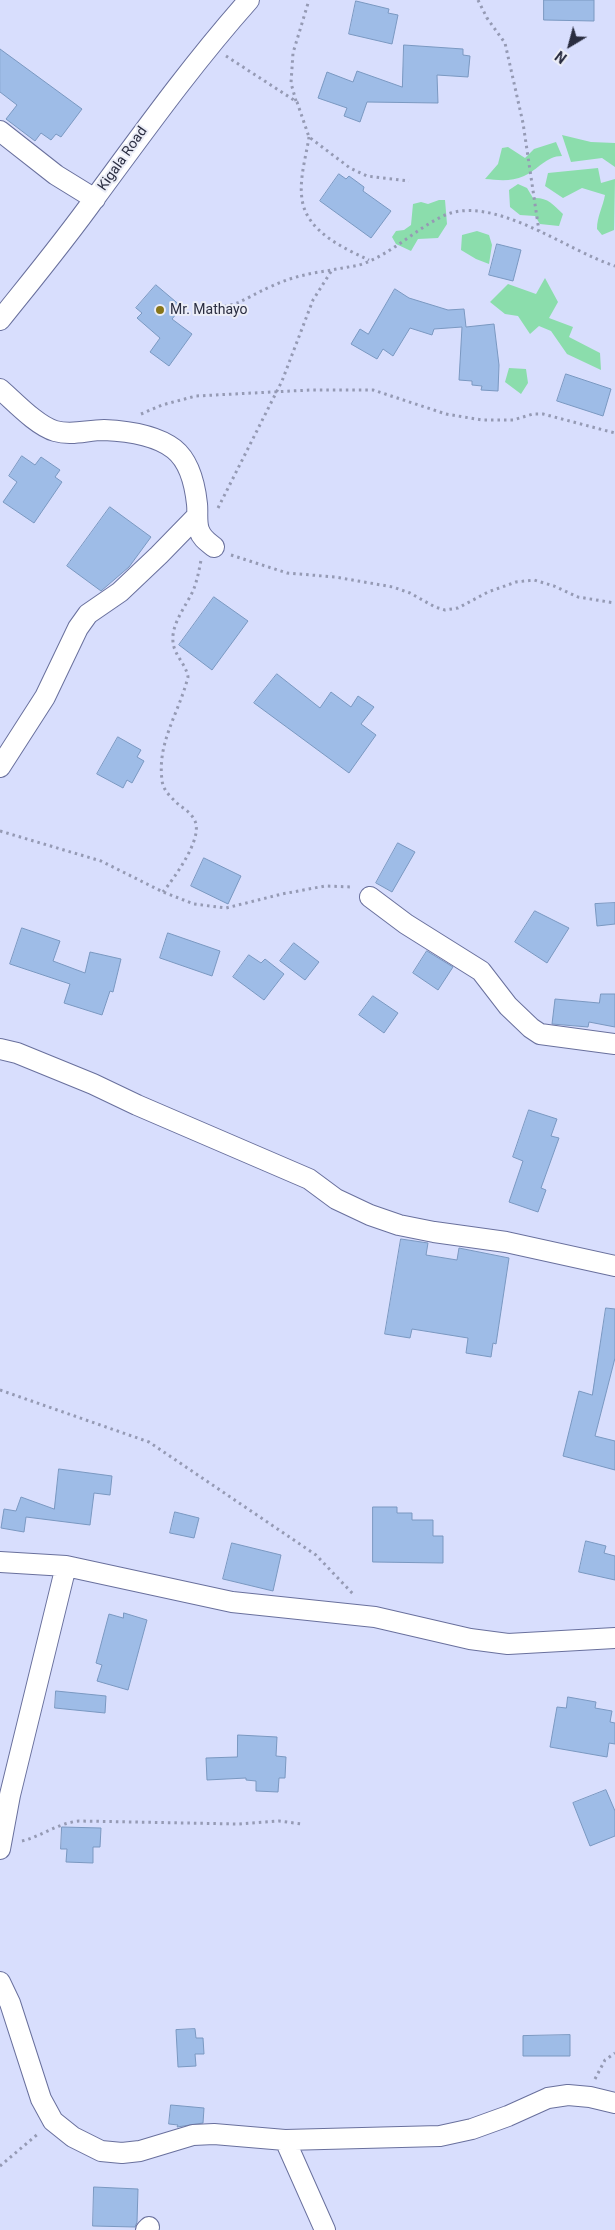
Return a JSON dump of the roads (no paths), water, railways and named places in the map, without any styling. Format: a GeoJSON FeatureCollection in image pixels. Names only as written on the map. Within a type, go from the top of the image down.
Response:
{"type":"FeatureCollection","features":[{"type":"Feature","properties":{"kind":"street","name":"Kigala Road"},"geometry":{"type":"LineString","coordinates":[[0,320],[95,199],[139,135],[210,43],[246,1]]}},
{"type":"Feature","properties":{"kind":"street"},"geometry":{"type":"LineString","coordinates":[[0,132],[56,175],[95,199]]}},
{"type":"Feature","properties":{"kind":"street"},"geometry":{"type":"LineString","coordinates":[[0,389],[53,431],[72,434],[104,430],[137,435],[160,441],[173,448],[184,459],[194,486],[204,533],[159,555],[120,592],[88,614],[78,628],[45,697],[0,767]]}},
{"type":"Feature","properties":{"kind":"street"},"geometry":{"type":"LineString","coordinates":[[370,897],[406,924],[481,972],[508,1006],[540,1034],[615,1044]]}},
{"type":"Feature","properties":{"kind":"street"},"geometry":{"type":"LineString","coordinates":[[0,1049],[17,1053],[92,1084],[309,1179],[336,1199],[370,1215],[426,1230],[506,1242],[615,1266]]}},
{"type":"Feature","properties":{"kind":"street"},"geometry":{"type":"LineString","coordinates":[[0,1562],[66,1566],[232,1602],[375,1617],[470,1639],[508,1644],[615,1638]]}},
{"type":"Feature","properties":{"kind":"street"},"geometry":{"type":"LineString","coordinates":[[1,1846],[10,1795],[66,1566]]}},
{"type":"Feature","properties":{"kind":"street"},"geometry":{"type":"LineString","coordinates":[[0,1982],[10,2003],[41,2098],[53,2121],[73,2137],[101,2151],[122,2153],[140,2151],[193,2136],[214,2134],[285,2140],[440,2136],[490,2123],[548,2098],[568,2096],[590,2097],[615,2103]]}},
{"type":"Feature","properties":{"kind":"street"},"geometry":{"type":"LineString","coordinates":[[285,2140],[325,2230]]}},
{"type":"Feature","properties":{"kind":"place","name":"Mr. Mathayo"},"geometry":{"type":"Point","coordinates":[160,310]}}]}
